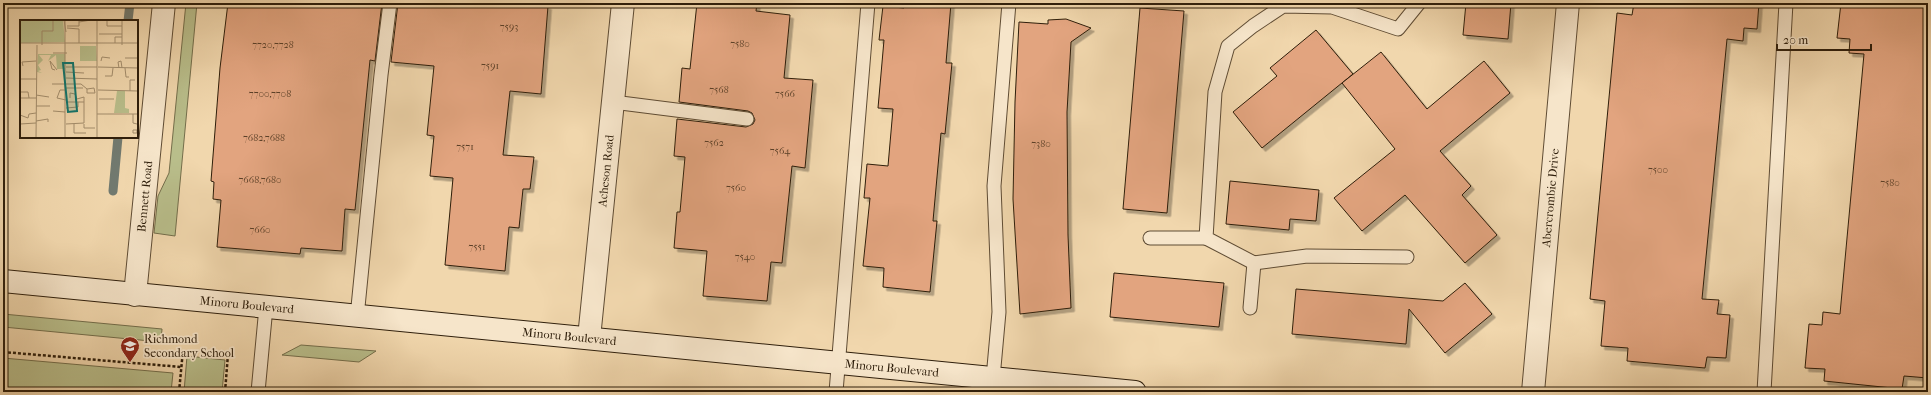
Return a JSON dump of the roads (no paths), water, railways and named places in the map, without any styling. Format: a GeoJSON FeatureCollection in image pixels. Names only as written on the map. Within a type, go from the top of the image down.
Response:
{"type":"FeatureCollection","features":[{"type":"Feature","properties":{"kind":"street","name":"Bennett Road"},"geometry":{"type":"LineString","coordinates":[[135,295],[164,3]]}},
{"type":"Feature","properties":{"kind":"street","name":"Acheson Road"},"geometry":{"type":"LineString","coordinates":[[589,338],[623,3]]}},
{"type":"Feature","properties":{"kind":"street","name":"Abercrombie Drive"},"geometry":{"type":"LineString","coordinates":[[1533,392],[1568,3]]}},
{"type":"Feature","properties":{"kind":"street","name":"Minoru Boulevard"},"geometry":{"type":"LineString","coordinates":[[3,281],[357,317],[589,338],[993,378],[1071,389],[1135,392]]}},
{"type":"Feature","properties":{"kind":"lane"},"geometry":{"type":"LineString","coordinates":[[357,317],[381,75],[390,3]]}},
{"type":"Feature","properties":{"kind":"lane"},"geometry":{"type":"LineString","coordinates":[[836,392],[868,3]]}},
{"type":"Feature","properties":{"kind":"lane"},"geometry":{"type":"LineString","coordinates":[[993,378],[999,312],[994,186],[1009,3]]}},
{"type":"Feature","properties":{"kind":"lane"},"geometry":{"type":"LineString","coordinates":[[1206,238],[1214,92],[1228,46],[1253,26],[1283,6],[1332,7],[1398,29],[1419,3]]}},
{"type":"Feature","properties":{"kind":"lane"},"geometry":{"type":"LineString","coordinates":[[1764,392],[1786,3]]}},
{"type":"Feature","properties":{"kind":"lane"},"geometry":{"type":"LineString","coordinates":[[613,102],[747,118]]}},
{"type":"Feature","properties":{"kind":"lane"},"geometry":{"type":"LineString","coordinates":[[1150,238],[1206,238],[1254,263],[1307,256],[1407,257]]}},
{"type":"Feature","properties":{"kind":"lane"},"geometry":{"type":"LineString","coordinates":[[1250,308],[1254,263]]}},
{"type":"Feature","properties":{"kind":"lane"},"geometry":{"type":"LineString","coordinates":[[258,392],[266,307]]}},
{"type":"Feature","properties":{"kind":"waterway"},"geometry":{"type":"LineString","coordinates":[[128,20],[130,3]]}},
{"type":"Feature","properties":{"kind":"waterway"},"geometry":{"type":"LineString","coordinates":[[113,191],[118,138]]}},
{"type":"Feature","properties":{"kind":"place","name":"Richmond Secondary School"},"geometry":{"type":"Point","coordinates":[130,363]}}]}
